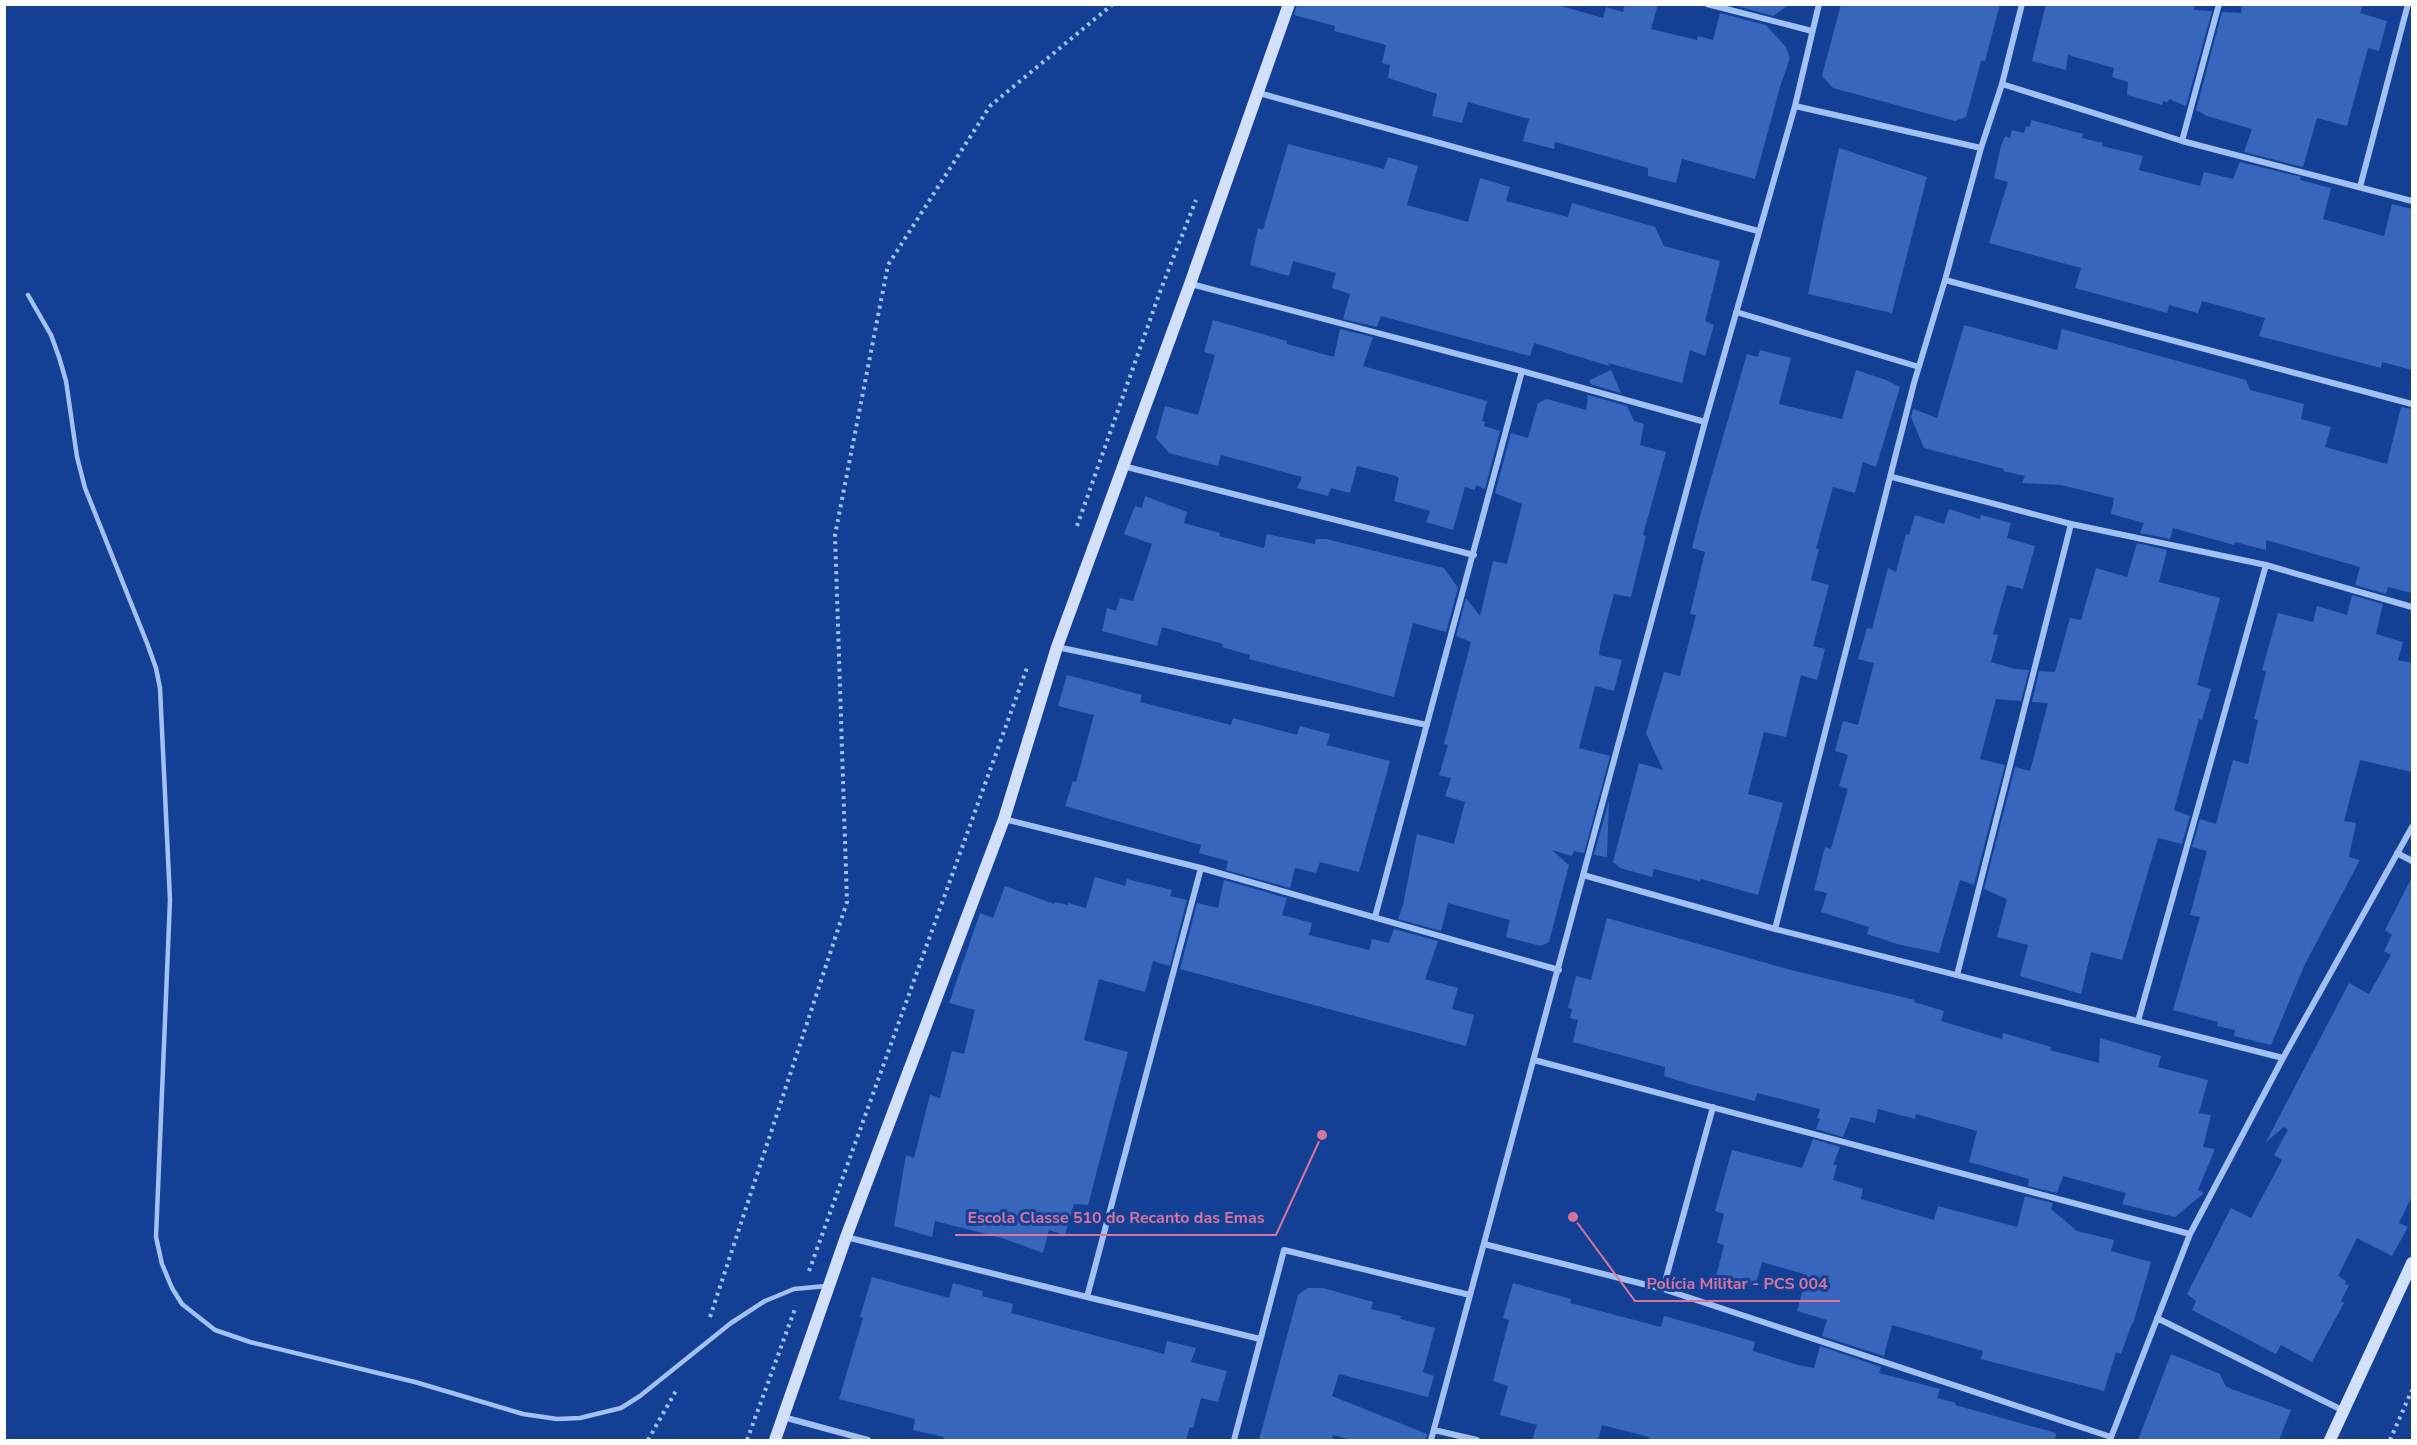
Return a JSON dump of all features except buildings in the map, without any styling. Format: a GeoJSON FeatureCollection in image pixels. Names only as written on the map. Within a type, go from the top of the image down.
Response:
{"type":"FeatureCollection","features":[{"type":"Feature","properties":{"kind":"street"},"geometry":{"type":"LineString","coordinates":[[775,1440],[846,1237],[1004,819],[1057,646],[1190,284],[1289,4]]}},
{"type":"Feature","properties":{"kind":"street"},"geometry":{"type":"LineString","coordinates":[[1707,4],[1812,31]]}},
{"type":"Feature","properties":{"kind":"street"},"geometry":{"type":"LineString","coordinates":[[1431,1440],[1705,422],[1795,106],[1819,4]]}},
{"type":"Feature","properties":{"kind":"street"},"geometry":{"type":"LineString","coordinates":[[1775,929],[1919,367],[1981,148],[2002,84],[2022,4]]}},
{"type":"Feature","properties":{"kind":"street"},"geometry":{"type":"LineString","coordinates":[[2181,141],[2219,4]]}},
{"type":"Feature","properties":{"kind":"street"},"geometry":{"type":"LineString","coordinates":[[2360,187],[2408,4]]}},
{"type":"Feature","properties":{"kind":"street"},"geometry":{"type":"LineString","coordinates":[[2002,84],[2181,141],[2412,201]]}},
{"type":"Feature","properties":{"kind":"street"},"geometry":{"type":"LineString","coordinates":[[1259,93],[1758,231]]}},
{"type":"Feature","properties":{"kind":"street"},"geometry":{"type":"LineString","coordinates":[[1795,106],[1981,148]]}},
{"type":"Feature","properties":{"kind":"street"},"geometry":{"type":"LineString","coordinates":[[1945,280],[2412,404]]}},
{"type":"Feature","properties":{"kind":"street"},"geometry":{"type":"LineString","coordinates":[[1190,284],[1522,370],[1705,422]]}},
{"type":"Feature","properties":{"kind":"street"},"geometry":{"type":"LineString","coordinates":[[1736,312],[1919,367]]}},
{"type":"Feature","properties":{"kind":"street"},"geometry":{"type":"LineString","coordinates":[[1375,917],[1522,370]]}},
{"type":"Feature","properties":{"kind":"street"},"geometry":{"type":"LineString","coordinates":[[1123,466],[1474,555]]}},
{"type":"Feature","properties":{"kind":"street"},"geometry":{"type":"LineString","coordinates":[[1892,477],[2071,524],[2266,565],[2412,607]]}},
{"type":"Feature","properties":{"kind":"street"},"geometry":{"type":"LineString","coordinates":[[1957,975],[2071,524]]}},
{"type":"Feature","properties":{"kind":"street"},"geometry":{"type":"LineString","coordinates":[[2138,1021],[2266,565]]}},
{"type":"Feature","properties":{"kind":"street"},"geometry":{"type":"LineString","coordinates":[[1057,646],[1427,725]]}},
{"type":"Feature","properties":{"kind":"street"},"geometry":{"type":"LineString","coordinates":[[1004,819],[1201,868],[1559,970]]}},
{"type":"Feature","properties":{"kind":"street"},"geometry":{"type":"LineString","coordinates":[[1484,1244],[1663,1289],[2110,1439],[2190,1234],[2283,1058],[2412,827]]}},
{"type":"Feature","properties":{"kind":"street"},"geometry":{"type":"LineString","coordinates":[[2397,853],[2412,861]]}},
{"type":"Feature","properties":{"kind":"street"},"geometry":{"type":"LineString","coordinates":[[1087,1297],[1201,868]]}},
{"type":"Feature","properties":{"kind":"street"},"geometry":{"type":"LineString","coordinates":[[1583,875],[1775,929],[2283,1058]]}},
{"type":"Feature","properties":{"kind":"street"},"geometry":{"type":"LineString","coordinates":[[1534,1060],[2190,1234]]}},
{"type":"Feature","properties":{"kind":"street"},"geometry":{"type":"LineString","coordinates":[[1663,1289],[1713,1107]]}},
{"type":"Feature","properties":{"kind":"street"},"geometry":{"type":"LineString","coordinates":[[846,1237],[1260,1339]]}},
{"type":"Feature","properties":{"kind":"street"},"geometry":{"type":"LineString","coordinates":[[1234,1440],[1284,1250],[1470,1295]]}},
{"type":"Feature","properties":{"kind":"street"},"geometry":{"type":"LineString","coordinates":[[2330,1440],[2412,1263]]}},
{"type":"Feature","properties":{"kind":"street"},"geometry":{"type":"LineString","coordinates":[[2157,1318],[2342,1410]]}},
{"type":"Feature","properties":{"kind":"street"},"geometry":{"type":"LineString","coordinates":[[783,1417],[868,1440]]}},
{"type":"Feature","properties":{"kind":"street"},"geometry":{"type":"LineString","coordinates":[[1434,1430],[1476,1440]]}},
{"type":"Feature","properties":{"kind":"lane"},"geometry":{"type":"LineString","coordinates":[[28,295],[51,335],[59,357],[66,381],[77,457],[85,488],[147,643],[160,688],[170,900],[156,1237],[162,1264],[182,1304],[215,1330],[250,1342],[415,1382],[523,1414],[556,1419],[588,1417],[621,1408],[640,1396],[731,1323],[765,1301],[779,1294],[828,1286]]}},
{"type":"Feature","properties":{"kind":"path"},"geometry":{"type":"LineString","coordinates":[[700,1348],[847,903],[835,535],[888,266],[990,106],[1113,4]]}},
{"type":"Feature","properties":{"kind":"path"},"geometry":{"type":"LineString","coordinates":[[1074,533],[1197,195]]}},
{"type":"Feature","properties":{"kind":"path"},"geometry":{"type":"LineString","coordinates":[[747,1440],[1032,654]]}},
{"type":"Feature","properties":{"kind":"path"},"geometry":{"type":"LineString","coordinates":[[648,1440],[677,1389]]}},
{"type":"Feature","properties":{"kind":"path"},"geometry":{"type":"LineString","coordinates":[[2390,1440],[2412,1390]]}},
{"type":"Feature","properties":{"kind":"place","name":"Escola Classe 510 do Recanto das Emas"},"geometry":{"type":"Point","coordinates":[1322,1135]}},
{"type":"Feature","properties":{"kind":"place","name":"Polícia Militar - PCS 004"},"geometry":{"type":"Point","coordinates":[1573,1217]}}]}
